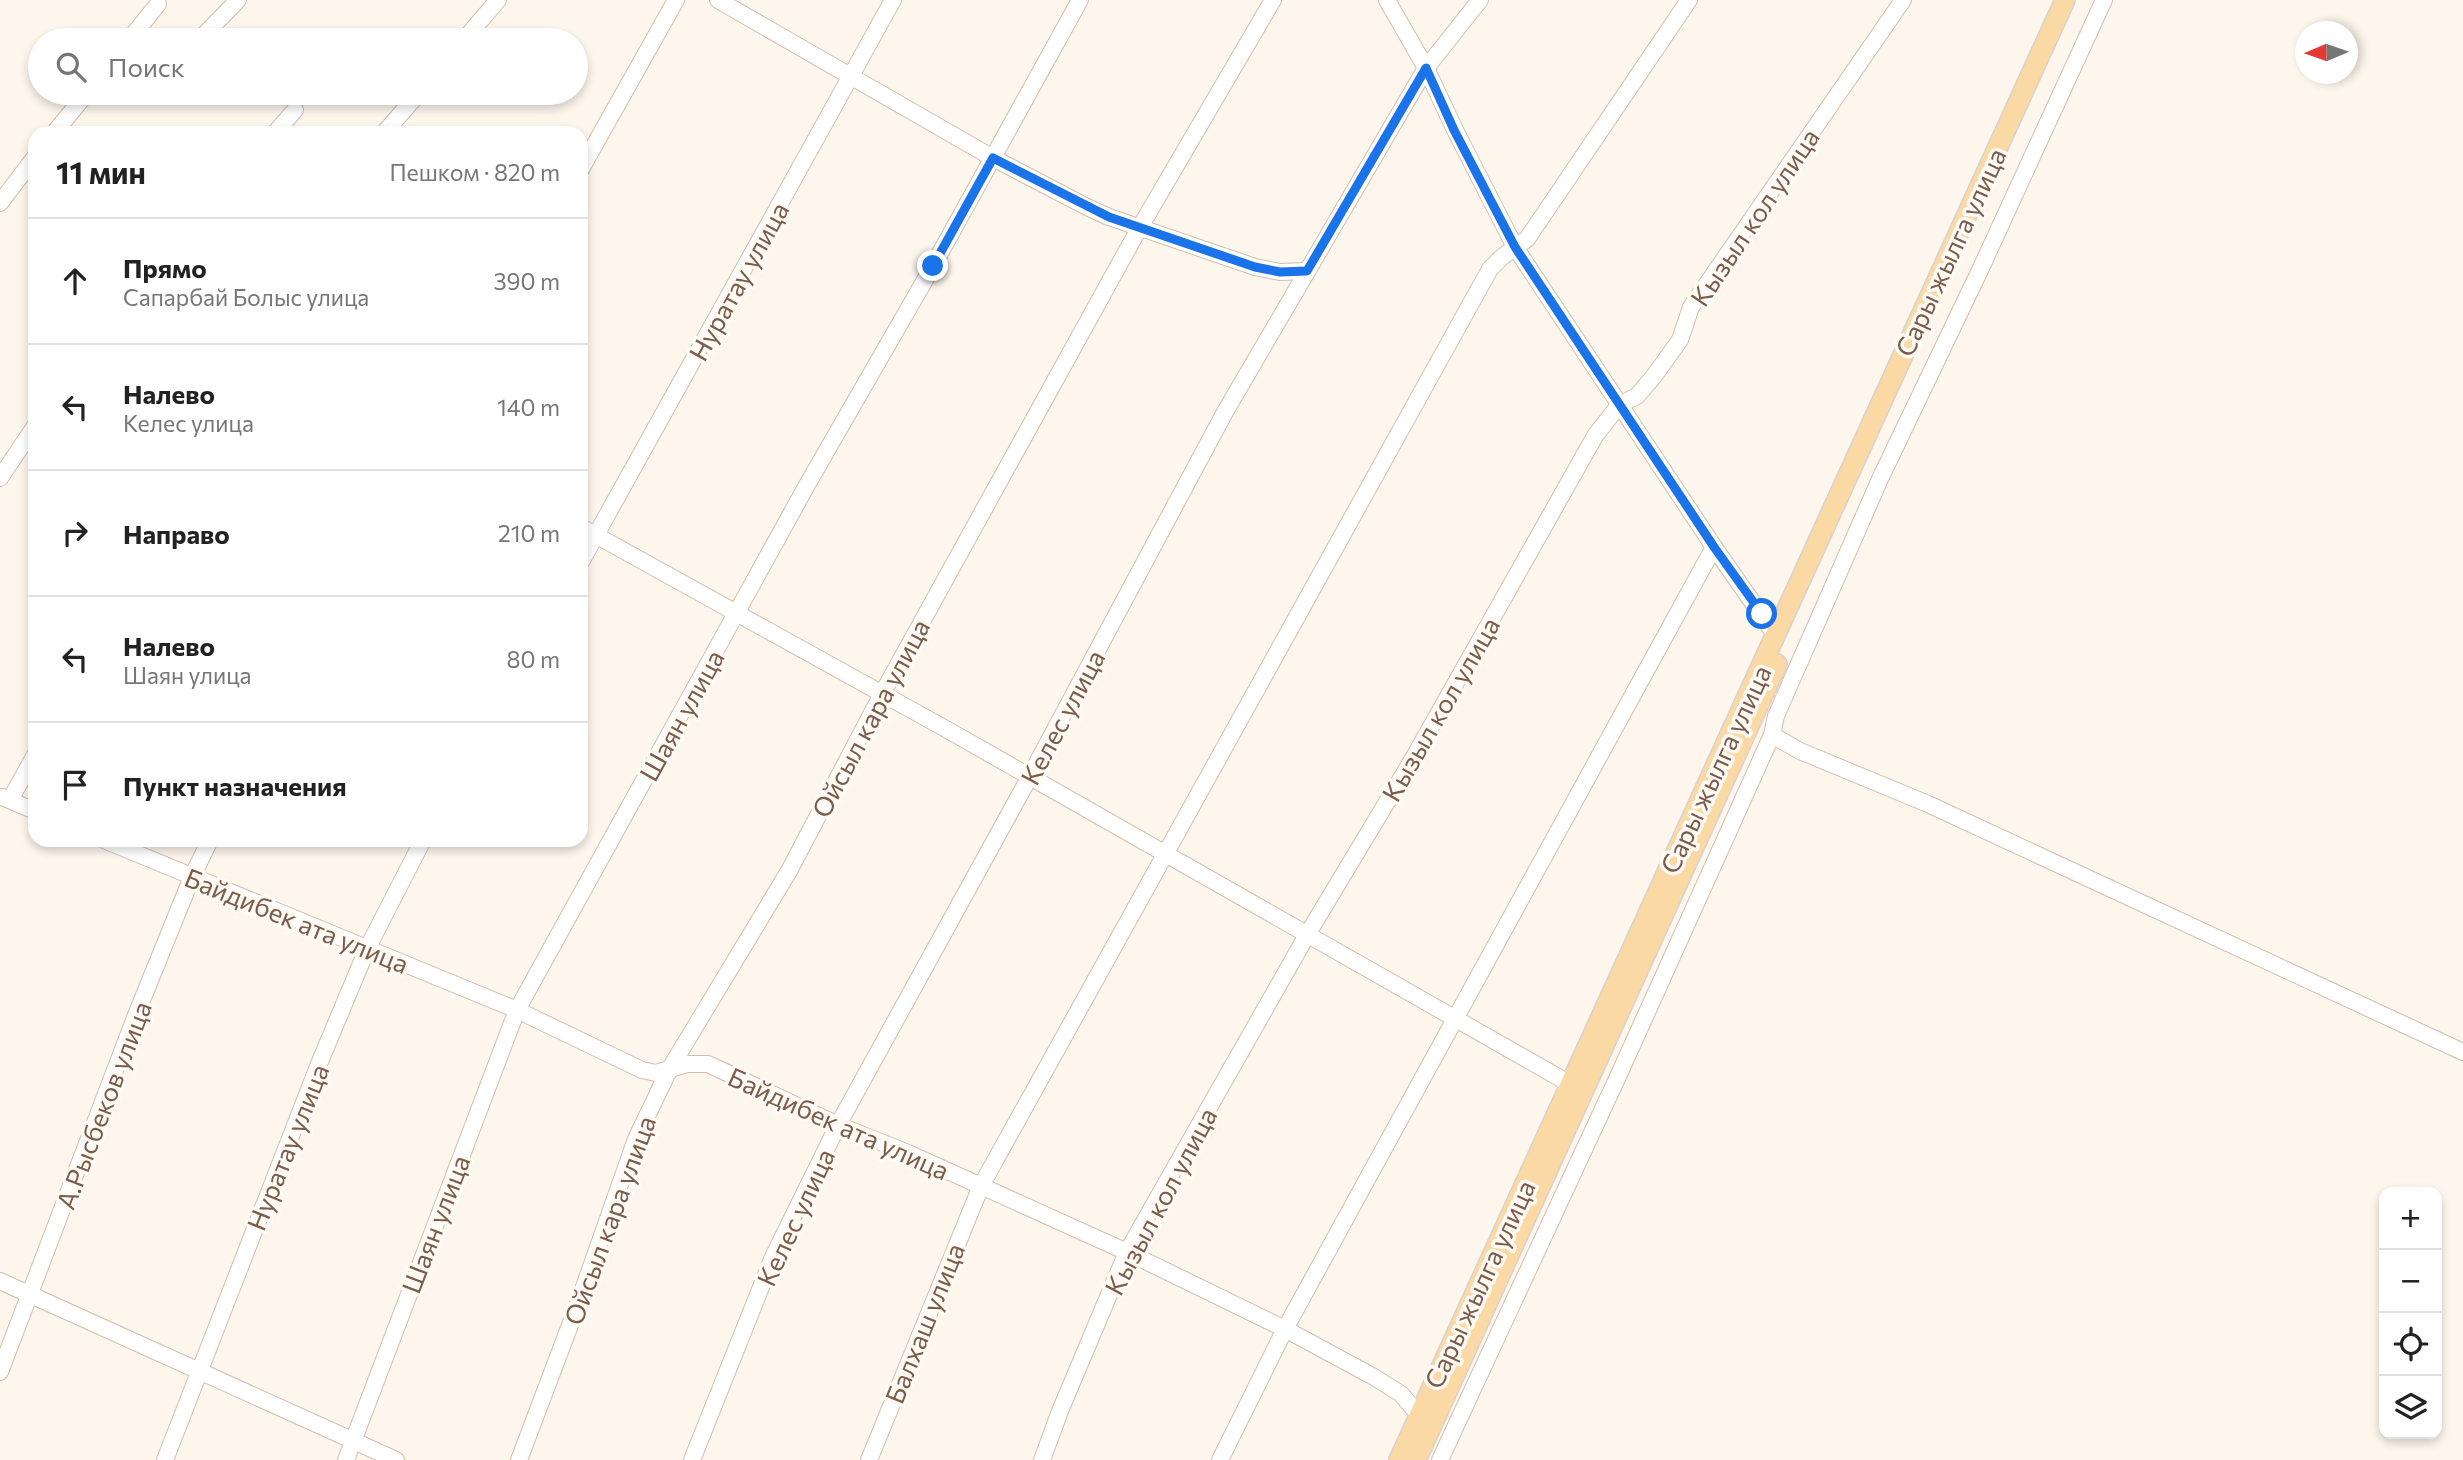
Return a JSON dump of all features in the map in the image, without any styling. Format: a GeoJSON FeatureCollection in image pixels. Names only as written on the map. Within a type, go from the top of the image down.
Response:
{"type":"FeatureCollection","features":[{"type":"Feature","properties":{"kind":"main road","name":"Сары жылга улица"},"geometry":{"type":"LineString","coordinates":[[1577,1088],[1776,636],[2065,0]]}},
{"type":"Feature","properties":{"kind":"main road","name":"Сары жылга улица"},"geometry":{"type":"LineString","coordinates":[[1399,1460],[1425,1422],[2079,0]]}},
{"type":"Feature","properties":{"kind":"main road","name":"Сары жылга улица"},"geometry":{"type":"LineString","coordinates":[[1416,1460],[1425,1422]]}},
{"type":"Feature","properties":{"kind":"street"},"geometry":{"type":"LineString","coordinates":[[211,28],[238,0]]}},
{"type":"Feature","properties":{"kind":"street"},"geometry":{"type":"LineString","coordinates":[[474,28],[498,0]]}},
{"type":"Feature","properties":{"kind":"street"},"geometry":{"type":"LineString","coordinates":[[588,157],[676,0]]}},
{"type":"Feature","properties":{"kind":"street"},"geometry":{"type":"LineString","coordinates":[[718,0],[993,158],[1109,217],[1255,267],[1280,272],[1307,271]]}},
{"type":"Feature","properties":{"kind":"street","name":"Нуратау улица"},"geometry":{"type":"LineString","coordinates":[[588,549],[893,0]]}},
{"type":"Feature","properties":{"kind":"street","name":"Шаян улица"},"geometry":{"type":"LineString","coordinates":[[346,1460],[517,1010],[807,485],[1080,0]]}},
{"type":"Feature","properties":{"kind":"street","name":"Ойсыл кара улица"},"geometry":{"type":"LineString","coordinates":[[519,1460],[636,1139],[669,1070],[789,871],[882,694],[1140,227],[1273,0]]}},
{"type":"Feature","properties":{"kind":"street"},"geometry":{"type":"LineString","coordinates":[[1387,0],[1426,68],[1454,130],[1515,247],[1776,636]]}},
{"type":"Feature","properties":{"kind":"street","name":"Келес улица"},"geometry":{"type":"LineString","coordinates":[[692,1460],[773,1257],[838,1125],[1029,778],[1225,412],[1426,68],[1480,0]]}},
{"type":"Feature","properties":{"kind":"street","name":"Балхаш улица"},"geometry":{"type":"LineString","coordinates":[[869,1460],[981,1186],[1490,269],[1527,239],[1689,0]]}},
{"type":"Feature","properties":{"kind":"street","name":"Кызыл кол улица"},"geometry":{"type":"LineString","coordinates":[[1042,1460],[1127,1252],[1307,934],[1414,757],[1595,436],[1619,405],[1637,396],[1680,340],[1691,307],[1903,0]]}},
{"type":"Feature","properties":{"kind":"street"},"geometry":{"type":"LineString","coordinates":[[1440,1460],[1621,1070],[1772,735],[1776,716],[1880,478],[1981,268],[2104,0]]}},
{"type":"Feature","properties":{"kind":"street"},"geometry":{"type":"LineString","coordinates":[[139,28],[158,4]]}},
{"type":"Feature","properties":{"kind":"street"},"geometry":{"type":"LineString","coordinates":[[60,126],[77,105]]}},
{"type":"Feature","properties":{"kind":"street"},"geometry":{"type":"LineString","coordinates":[[390,126],[408,105]]}},
{"type":"Feature","properties":{"kind":"street"},"geometry":{"type":"LineString","coordinates":[[281,126],[295,110]]}},
{"type":"Feature","properties":{"kind":"street"},"geometry":{"type":"LineString","coordinates":[[0,203],[28,166]]}},
{"type":"Feature","properties":{"kind":"street"},"geometry":{"type":"LineString","coordinates":[[0,478],[28,436]]}},
{"type":"Feature","properties":{"kind":"street"},"geometry":{"type":"LineString","coordinates":[[588,531],[1577,1088]]}},
{"type":"Feature","properties":{"kind":"street"},"geometry":{"type":"LineString","coordinates":[[1220,1460],[1285,1329],[1714,547]]}},
{"type":"Feature","properties":{"kind":"street"},"geometry":{"type":"LineString","coordinates":[[1772,735],[1800,751],[1928,804],[2463,1052]]}},
{"type":"Feature","properties":{"kind":"street"},"geometry":{"type":"LineString","coordinates":[[28,765],[5,798],[28,808]]}},
{"type":"Feature","properties":{"kind":"street","name":"Байдибек ата улица"},"geometry":{"type":"LineString","coordinates":[[121,847],[517,1010],[642,1070],[656,1073],[687,1064],[708,1064],[838,1125],[1127,1252],[1285,1329],[1401,1394],[1425,1422]]}},
{"type":"Feature","properties":{"kind":"street","name":"А.Рысбеков улица"},"geometry":{"type":"LineString","coordinates":[[0,1373],[136,1015],[207,847]]}},
{"type":"Feature","properties":{"kind":"street","name":"Нуратау улица"},"geometry":{"type":"LineString","coordinates":[[165,1460],[314,1077],[367,949],[419,847]]}},
{"type":"Feature","properties":{"kind":"street"},"geometry":{"type":"LineString","coordinates":[[0,1281],[396,1460]]}},
{"type":"Feature","properties":{"kind":"route"},"geometry":{"type":"LineString","coordinates":[[933,266],[993,158],[1109,217],[1255,267],[1280,272],[1307,271],[1426,68],[1454,130],[1515,247],[1714,547],[1762,614]]}}]}
